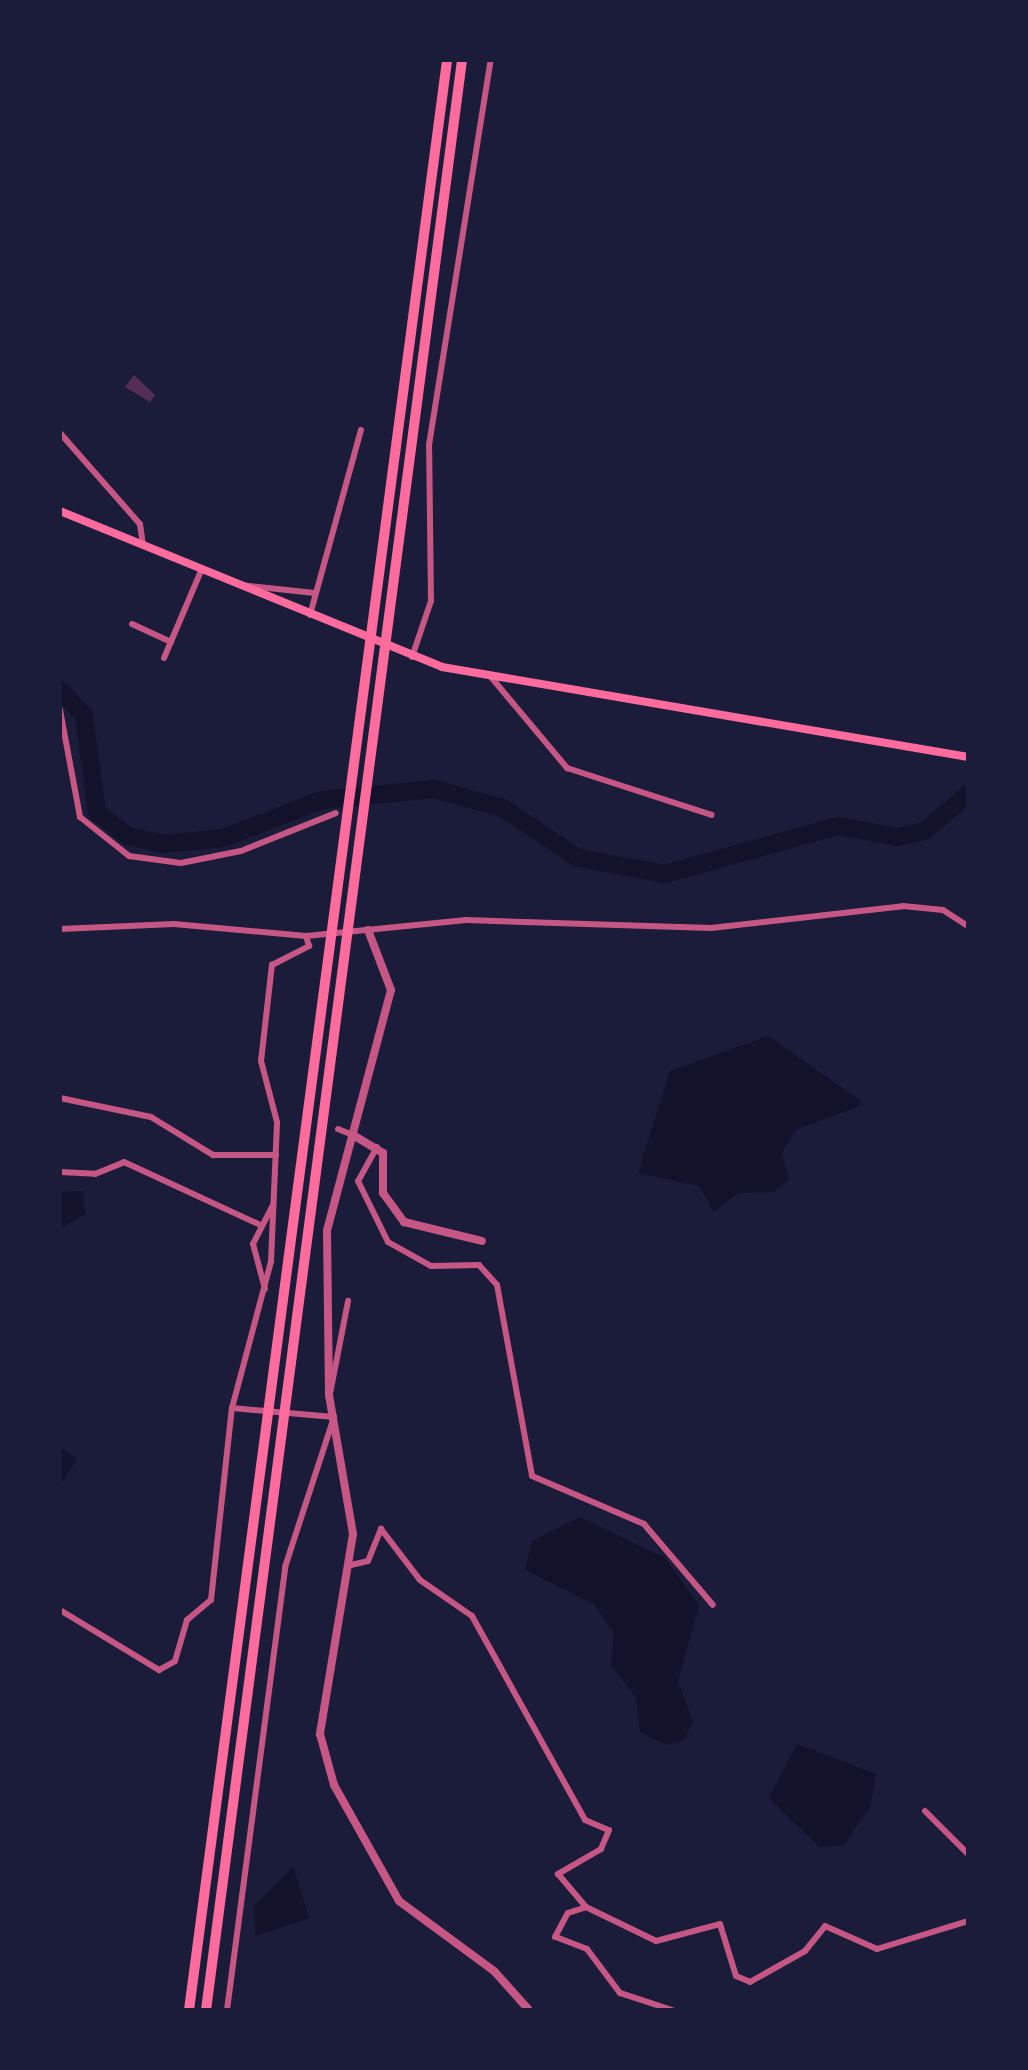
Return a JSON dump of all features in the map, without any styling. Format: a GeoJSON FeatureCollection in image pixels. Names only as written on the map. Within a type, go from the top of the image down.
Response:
{"type":"FeatureCollection","features":[{"type":"Feature","properties":{"kind":"highway"},"geometry":{"type":"LineString","coordinates":[[189,2010],[448,60]]}},
{"type":"Feature","properties":{"kind":"highway"},"geometry":{"type":"LineString","coordinates":[[206,2010],[462,60]]}},
{"type":"Feature","properties":{"kind":"main road"},"geometry":{"type":"LineString","coordinates":[[60,510],[412,657],[491,677],[968,757]]}},
{"type":"Feature","properties":{"kind":"street"},"geometry":{"type":"LineString","coordinates":[[412,657],[431,601],[429,445],[491,60]]}},
{"type":"Feature","properties":{"kind":"street"},"geometry":{"type":"LineString","coordinates":[[480,74],[490,73]]}},
{"type":"Feature","properties":{"kind":"street"},"geometry":{"type":"LineString","coordinates":[[310,616],[361,430]]}},
{"type":"Feature","properties":{"kind":"street"},"geometry":{"type":"LineString","coordinates":[[60,434],[140,524],[142,546]]}},
{"type":"Feature","properties":{"kind":"street"},"geometry":{"type":"LineString","coordinates":[[164,658],[201,571]]}},
{"type":"Feature","properties":{"kind":"street"},"geometry":{"type":"LineString","coordinates":[[238,586],[246,579],[315,593]]}},
{"type":"Feature","properties":{"kind":"street"},"geometry":{"type":"LineString","coordinates":[[132,624],[171,642]]}},
{"type":"Feature","properties":{"kind":"street"},"geometry":{"type":"LineString","coordinates":[[491,677],[567,768],[712,815]]}},
{"type":"Feature","properties":{"kind":"street"},"geometry":{"type":"LineString","coordinates":[[60,710],[80,817],[130,856],[182,863],[228,854],[336,813]]}},
{"type":"Feature","properties":{"kind":"street"},"geometry":{"type":"LineString","coordinates":[[60,929],[174,924],[306,936],[466,920],[710,928],[904,906],[956,916],[968,926]]}},
{"type":"Feature","properties":{"kind":"street"},"geometry":{"type":"LineString","coordinates":[[956,916],[968,912]]}},
{"type":"Feature","properties":{"kind":"street"},"geometry":{"type":"LineString","coordinates":[[368,930],[391,990],[327,1231],[329,1394],[351,1495],[351,1565],[318,1709],[334,1786],[399,1902],[494,1970],[529,2010]]}},
{"type":"Feature","properties":{"kind":"street"},"geometry":{"type":"LineString","coordinates":[[60,1610],[147,1665],[176,1661],[188,1620],[211,1600],[237,1409],[265,1289],[274,1204],[280,1122],[262,1061],[272,964],[309,946],[306,936]]}},
{"type":"Feature","properties":{"kind":"street"},"geometry":{"type":"LineString","coordinates":[[60,1098],[152,1117],[214,1155],[276,1155]]}},
{"type":"Feature","properties":{"kind":"street"},"geometry":{"type":"LineString","coordinates":[[338,1129],[378,1146]]}},
{"type":"Feature","properties":{"kind":"street"},"geometry":{"type":"LineString","coordinates":[[378,1146],[384,1194],[404,1222],[482,1241]]}},
{"type":"Feature","properties":{"kind":"street"},"geometry":{"type":"LineString","coordinates":[[378,1146],[358,1181],[388,1242],[431,1266],[479,1265],[497,1285],[532,1476],[644,1524],[713,1605]]}},
{"type":"Feature","properties":{"kind":"street"},"geometry":{"type":"LineString","coordinates":[[60,1172],[95,1174],[124,1162],[258,1224]]}},
{"type":"Feature","properties":{"kind":"street"},"geometry":{"type":"LineString","coordinates":[[265,1289],[254,1252],[258,1224],[274,1204]]}},
{"type":"Feature","properties":{"kind":"street"},"geometry":{"type":"LineString","coordinates":[[329,1394],[348,1301]]}},
{"type":"Feature","properties":{"kind":"street"},"geometry":{"type":"LineString","coordinates":[[237,1409],[334,1417]]}},
{"type":"Feature","properties":{"kind":"street"},"geometry":{"type":"LineString","coordinates":[[227,2010],[260,1725],[285,1567],[334,1417]]}},
{"type":"Feature","properties":{"kind":"street"},"geometry":{"type":"LineString","coordinates":[[351,1565],[368,1561],[380,1529],[420,1580],[472,1616],[585,1820],[609,1830],[601,1849],[558,1874],[586,1907],[656,1941],[720,1924],[736,1976],[750,1982],[805,1951],[825,1926],[877,1949],[968,1921]]}},
{"type":"Feature","properties":{"kind":"street"},"geometry":{"type":"LineString","coordinates":[[925,1811],[968,1854]]}},
{"type":"Feature","properties":{"kind":"street"},"geometry":{"type":"LineString","coordinates":[[586,1907],[568,1913],[555,1937],[588,1949],[620,1993],[672,2010]]}},
{"type":"Feature","properties":{"kind":"shaded area"},"geometry":{"type":"Polygon","coordinates":[[[768,1036],[861,1101],[858,1107],[795,1130],[782,1153],[789,1179],[774,1192],[738,1193],[714,1212],[699,1186],[638,1173],[670,1071],[768,1036]]]}},
{"type":"Feature","properties":{"kind":"shaded area"},"geometry":{"type":"Polygon","coordinates":[[[83,1191],[85,1214],[60,1229],[60,1192],[83,1191]]]}},
{"type":"Feature","properties":{"kind":"shaded area"},"geometry":{"type":"Polygon","coordinates":[[[60,1450],[77,1458],[60,1486],[60,1450]]]}},
{"type":"Feature","properties":{"kind":"shaded area"},"geometry":{"type":"Polygon","coordinates":[[[580,1517],[665,1558],[699,1605],[678,1682],[693,1721],[684,1740],[666,1745],[640,1732],[636,1698],[611,1665],[614,1633],[594,1604],[525,1570],[532,1541],[580,1517]]]}},
{"type":"Feature","properties":{"kind":"shaded area"},"geometry":{"type":"Polygon","coordinates":[[[797,1744],[876,1774],[871,1805],[844,1845],[819,1847],[769,1798],[797,1744]]]}},
{"type":"Feature","properties":{"kind":"shaded area"},"geometry":{"type":"Polygon","coordinates":[[[293,1867],[309,1918],[256,1936],[254,1906],[293,1867]]]}},
{"type":"Feature","properties":{"kind":"building"},"geometry":{"type":"Polygon","coordinates":[[[134,375],[155,395],[150,402],[125,387],[134,375]]]}},
{"type":"Feature","properties":{"kind":"waterway"},"geometry":{"type":"LineString","coordinates":[[60,690],[84,716],[97,812],[128,836],[162,844],[223,838],[322,800],[434,789],[503,808],[578,858],[665,874],[838,826],[898,837],[925,831],[968,794]]}}]}
